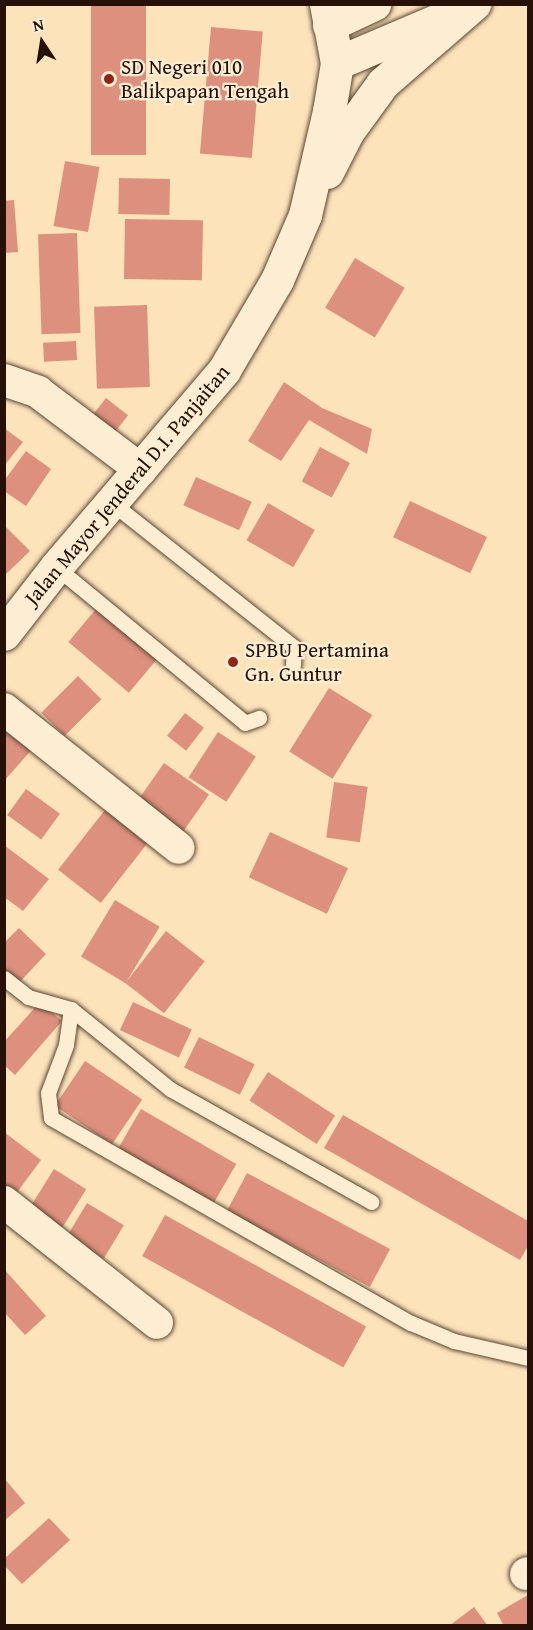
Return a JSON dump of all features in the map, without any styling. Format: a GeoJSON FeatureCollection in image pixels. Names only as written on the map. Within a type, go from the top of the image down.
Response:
{"type":"FeatureCollection","features":[{"type":"Feature","properties":{"kind":"main road"},"geometry":{"type":"LineString","coordinates":[[374,4],[328,15],[337,63],[474,4]]}},
{"type":"Feature","properties":{"kind":"main road"},"geometry":{"type":"LineString","coordinates":[[304,215],[348,131],[383,83],[474,4]]}},
{"type":"Feature","properties":{"kind":"main road","name":"Jalan Mayor Jenderal D.I. Panjaitan"},"geometry":{"type":"LineString","coordinates":[[4,634],[56,567],[224,370],[277,280],[304,215],[337,63]]}},
{"type":"Feature","properties":{"kind":"street"},"geometry":{"type":"LineString","coordinates":[[4,380],[38,392],[141,470]]}},
{"type":"Feature","properties":{"kind":"street"},"geometry":{"type":"LineString","coordinates":[[4,709],[179,848]]}},
{"type":"Feature","properties":{"kind":"street"},"geometry":{"type":"LineString","coordinates":[[4,1202],[158,1323]]}},
{"type":"Feature","properties":{"kind":"lane"},"geometry":{"type":"LineString","coordinates":[[112,503],[294,647],[293,665]]}},
{"type":"Feature","properties":{"kind":"lane"},"geometry":{"type":"LineString","coordinates":[[56,567],[245,723],[259,718]]}},
{"type":"Feature","properties":{"kind":"lane"},"geometry":{"type":"LineString","coordinates":[[4,978],[28,996],[70,1009],[170,1089],[371,1202]]}},
{"type":"Feature","properties":{"kind":"lane"},"geometry":{"type":"LineString","coordinates":[[70,1009],[66,1045],[48,1093],[51,1118],[411,1323],[454,1341],[528,1358]]}},
{"type":"Feature","properties":{"kind":"building","name":"SD Negeri 010 Balikpapan Tengah"},"geometry":{"type":"Polygon","coordinates":[[[91,4],[146,4],[146,155],[91,155],[91,4]]]}},
{"type":"Feature","properties":{"kind":"building"},"geometry":{"type":"Polygon","coordinates":[[[211,27],[263,32],[252,158],[200,154],[211,27]]]}},
{"type":"Feature","properties":{"kind":"building"},"geometry":{"type":"Polygon","coordinates":[[[65,161],[99,167],[88,232],[54,226],[65,161]]]}},
{"type":"Feature","properties":{"kind":"building"},"geometry":{"type":"Polygon","coordinates":[[[119,178],[170,179],[169,215],[118,214],[119,178]]]}},
{"type":"Feature","properties":{"kind":"building"},"geometry":{"type":"Polygon","coordinates":[[[14,200],[18,252],[4,253],[4,201],[14,200]]]}},
{"type":"Feature","properties":{"kind":"building"},"geometry":{"type":"Polygon","coordinates":[[[125,219],[203,220],[202,280],[124,279],[125,219]]]}},
{"type":"Feature","properties":{"kind":"building"},"geometry":{"type":"Polygon","coordinates":[[[77,233],[80,333],[42,334],[38,234],[77,233]]]}},
{"type":"Feature","properties":{"kind":"building"},"geometry":{"type":"Polygon","coordinates":[[[355,258],[405,288],[375,338],[325,308],[355,258]]]}},
{"type":"Feature","properties":{"kind":"building"},"geometry":{"type":"Polygon","coordinates":[[[147,305],[150,387],[97,389],[94,307],[147,305]]]}},
{"type":"Feature","properties":{"kind":"building"},"geometry":{"type":"Polygon","coordinates":[[[76,341],[77,360],[44,362],[43,343],[76,341]]]}},
{"type":"Feature","properties":{"kind":"building"},"geometry":{"type":"Polygon","coordinates":[[[284,382],[322,408],[372,429],[367,454],[309,420],[281,461],[248,441],[284,382]]]}},
{"type":"Feature","properties":{"kind":"building"},"geometry":{"type":"Polygon","coordinates":[[[106,398],[128,415],[110,439],[88,422],[106,398]]]}},
{"type":"Feature","properties":{"kind":"building"},"geometry":{"type":"Polygon","coordinates":[[[4,428],[23,442],[4,466],[4,428]]]}},
{"type":"Feature","properties":{"kind":"building"},"geometry":{"type":"Polygon","coordinates":[[[320,447],[350,463],[332,497],[302,481],[320,447]]]}},
{"type":"Feature","properties":{"kind":"building"},"geometry":{"type":"Polygon","coordinates":[[[26,451],[51,469],[26,506],[4,491],[4,481],[26,451]]]}},
{"type":"Feature","properties":{"kind":"building"},"geometry":{"type":"Polygon","coordinates":[[[196,477],[252,502],[239,530],[183,505],[196,477]]]}},
{"type":"Feature","properties":{"kind":"building"},"geometry":{"type":"Polygon","coordinates":[[[410,501],[487,537],[470,573],[393,537],[410,501]]]}},
{"type":"Feature","properties":{"kind":"building"},"geometry":{"type":"Polygon","coordinates":[[[268,503],[315,530],[293,567],[247,540],[268,503]]]}},
{"type":"Feature","properties":{"kind":"building"},"geometry":{"type":"Polygon","coordinates":[[[4,525],[30,551],[4,576],[4,525]]]}},
{"type":"Feature","properties":{"kind":"building"},"geometry":{"type":"Polygon","coordinates":[[[96,609],[157,660],[129,693],[68,642],[96,609]]]}},
{"type":"Feature","properties":{"kind":"building"},"geometry":{"type":"Polygon","coordinates":[[[78,676],[101,699],[65,736],[41,713],[78,676]]]}},
{"type":"Feature","properties":{"kind":"building"},"geometry":{"type":"Polygon","coordinates":[[[329,688],[372,715],[333,779],[289,752],[329,688]]]}},
{"type":"Feature","properties":{"kind":"building"},"geometry":{"type":"Polygon","coordinates":[[[185,713],[204,728],[186,751],[167,736],[185,713]]]}},
{"type":"Feature","properties":{"kind":"building"},"geometry":{"type":"Polygon","coordinates":[[[4,723],[35,746],[4,781],[4,723]]]}},
{"type":"Feature","properties":{"kind":"building"},"geometry":{"type":"Polygon","coordinates":[[[218,732],[256,757],[226,802],[189,777],[218,732]]]}},
{"type":"Feature","properties":{"kind":"building"},"geometry":{"type":"Polygon","coordinates":[[[164,763],[209,795],[181,835],[136,803],[164,763]]]}},
{"type":"Feature","properties":{"kind":"building"},"geometry":{"type":"Polygon","coordinates":[[[334,782],[368,787],[360,842],[326,837],[334,782]]]}},
{"type":"Feature","properties":{"kind":"building"},"geometry":{"type":"Polygon","coordinates":[[[26,789],[60,814],[41,840],[7,815],[26,789]]]}},
{"type":"Feature","properties":{"kind":"building"},"geometry":{"type":"Polygon","coordinates":[[[108,806],[151,839],[101,903],[58,870],[108,806]]]}},
{"type":"Feature","properties":{"kind":"building"},"geometry":{"type":"Polygon","coordinates":[[[270,832],[348,868],[327,914],[249,877],[270,832]]]}},
{"type":"Feature","properties":{"kind":"building"},"geometry":{"type":"Polygon","coordinates":[[[4,845],[49,879],[23,911],[4,897],[4,845]]]}},
{"type":"Feature","properties":{"kind":"building"},"geometry":{"type":"Polygon","coordinates":[[[115,900],[160,927],[126,983],[81,957],[115,900]]]}},
{"type":"Feature","properties":{"kind":"building"},"geometry":{"type":"Polygon","coordinates":[[[19,928],[46,954],[16,986],[4,975],[4,943],[19,928]]]}},
{"type":"Feature","properties":{"kind":"building"},"geometry":{"type":"Polygon","coordinates":[[[166,931],[205,961],[164,1013],[125,983],[166,931]]]}},
{"type":"Feature","properties":{"kind":"building"},"geometry":{"type":"Polygon","coordinates":[[[40,1002],[62,1021],[15,1075],[4,1065],[4,1042],[40,1002]]]}},
{"type":"Feature","properties":{"kind":"building"},"geometry":{"type":"Polygon","coordinates":[[[133,1002],[192,1029],[179,1058],[120,1030],[133,1002]]]}},
{"type":"Feature","properties":{"kind":"building"},"geometry":{"type":"Polygon","coordinates":[[[199,1037],[255,1064],[240,1095],[184,1068],[199,1037]]]}},
{"type":"Feature","properties":{"kind":"building"},"geometry":{"type":"Polygon","coordinates":[[[85,1061],[142,1100],[112,1144],[55,1106],[85,1061]]]}},
{"type":"Feature","properties":{"kind":"building"},"geometry":{"type":"Polygon","coordinates":[[[268,1072],[335,1116],[317,1144],[249,1101],[268,1072]]]}},
{"type":"Feature","properties":{"kind":"building"},"geometry":{"type":"Polygon","coordinates":[[[141,1109],[236,1164],[213,1204],[118,1149],[141,1109]]]}},
{"type":"Feature","properties":{"kind":"building"},"geometry":{"type":"Polygon","coordinates":[[[343,1115],[528,1221],[528,1246],[520,1260],[324,1148],[343,1115]]]}},
{"type":"Feature","properties":{"kind":"building"},"geometry":{"type":"Polygon","coordinates":[[[4,1132],[41,1160],[12,1199],[4,1194],[4,1132]]]}},
{"type":"Feature","properties":{"kind":"building"},"geometry":{"type":"Polygon","coordinates":[[[54,1169],[86,1189],[57,1237],[24,1216],[54,1169]]]}},
{"type":"Feature","properties":{"kind":"building"},"geometry":{"type":"Polygon","coordinates":[[[247,1173],[390,1249],[370,1287],[227,1211],[247,1173]]]}},
{"type":"Feature","properties":{"kind":"building"},"geometry":{"type":"Polygon","coordinates":[[[87,1203],[124,1225],[104,1259],[67,1236],[87,1203]]]}},
{"type":"Feature","properties":{"kind":"building"},"geometry":{"type":"Polygon","coordinates":[[[165,1215],[366,1327],[343,1368],[142,1256],[165,1215]]]}},
{"type":"Feature","properties":{"kind":"building"},"geometry":{"type":"Polygon","coordinates":[[[4,1269],[46,1316],[25,1335],[4,1312],[4,1269]]]}},
{"type":"Feature","properties":{"kind":"building"},"geometry":{"type":"Polygon","coordinates":[[[4,1478],[25,1503],[4,1521],[4,1478]]]}},
{"type":"Feature","properties":{"kind":"building"},"geometry":{"type":"Polygon","coordinates":[[[49,1518],[70,1540],[22,1584],[4,1565],[4,1559],[49,1518]]]}},
{"type":"Feature","properties":{"kind":"building"},"geometry":{"type":"Polygon","coordinates":[[[528,1595],[528,1626],[504,1626],[497,1613],[528,1595]]]}},
{"type":"Feature","properties":{"kind":"building"},"geometry":{"type":"Polygon","coordinates":[[[474,1607],[488,1626],[449,1626],[474,1607]]]}},
{"type":"Feature","properties":{"kind":"place","name":"SD Negeri 010 Balikpapan Tengah"},"geometry":{"type":"Point","coordinates":[109,79]}},
{"type":"Feature","properties":{"kind":"place","name":"SPBU Pertamina Gn. Guntur"},"geometry":{"type":"Point","coordinates":[233,662]}}]}
